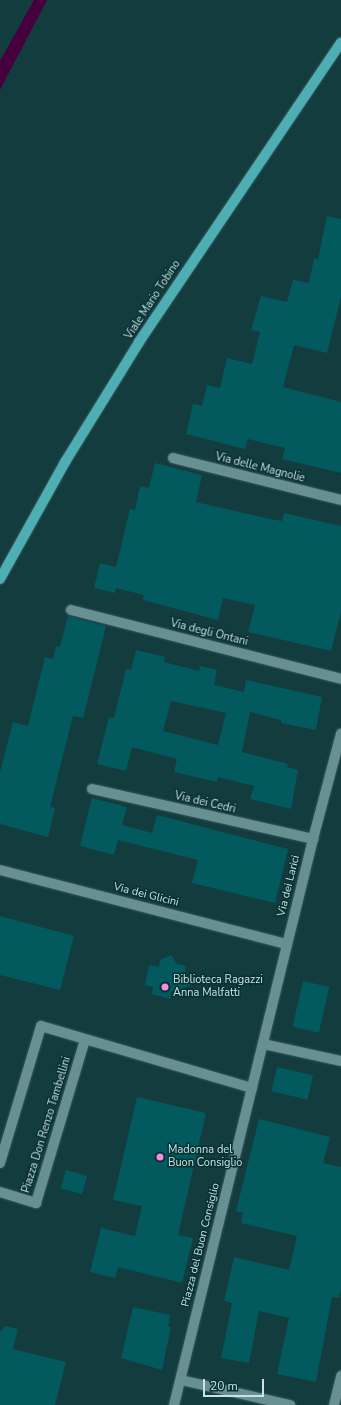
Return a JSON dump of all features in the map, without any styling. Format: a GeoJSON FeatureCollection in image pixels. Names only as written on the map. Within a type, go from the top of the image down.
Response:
{"type":"FeatureCollection","features":[{"type":"Feature","properties":{"kind":"main road","name":"Viale Mario Tobino"},"geometry":{"type":"LineString","coordinates":[[0,579],[65,462],[139,342],[341,43]]}},
{"type":"Feature","properties":{"kind":"street","name":"Via delle Magnolie"},"geometry":{"type":"LineString","coordinates":[[173,458],[341,500]]}},
{"type":"Feature","properties":{"kind":"street","name":"Via degli Ontani"},"geometry":{"type":"LineString","coordinates":[[71,610],[341,679]]}},
{"type":"Feature","properties":{"kind":"street","name":"Via dei Larici"},"geometry":{"type":"LineString","coordinates":[[263,1044],[312,839],[341,734]]}},
{"type":"Feature","properties":{"kind":"street","name":"Via dei Cedri"},"geometry":{"type":"LineString","coordinates":[[92,789],[312,839]]}},
{"type":"Feature","properties":{"kind":"street","name":"Via dei Glicini"},"geometry":{"type":"LineString","coordinates":[[0,870],[287,944]]}},
{"type":"Feature","properties":{"kind":"street"},"geometry":{"type":"LineString","coordinates":[[0,1163],[41,1026],[252,1088]]}},
{"type":"Feature","properties":{"kind":"street","name":"Piazza Don Renzo Tambellini"},"geometry":{"type":"LineString","coordinates":[[0,1192],[36,1203],[85,1040]]}},
{"type":"Feature","properties":{"kind":"street"},"geometry":{"type":"LineString","coordinates":[[263,1044],[341,1061]]}},
{"type":"Feature","properties":{"kind":"street","name":"Piazza del Buon Consiglio"},"geometry":{"type":"LineString","coordinates":[[174,1405],[263,1044]]}},
{"type":"Feature","properties":{"kind":"street"},"geometry":{"type":"LineString","coordinates":[[334,1405],[341,1376]]}},
{"type":"Feature","properties":{"kind":"street"},"geometry":{"type":"LineString","coordinates":[[181,1380],[290,1405]]}},
{"type":"Feature","properties":{"kind":"shaded area"},"geometry":{"type":"Polygon","coordinates":[[[34,0],[47,0],[0,90],[0,61],[34,0]]]}},
{"type":"Feature","properties":{"kind":"building"},"geometry":{"type":"Polygon","coordinates":[[[327,216],[341,219],[341,297],[327,353],[294,345],[283,387],[341,402],[341,473],[282,459],[285,448],[248,439],[245,449],[186,434],[193,404],[202,406],[207,385],[220,388],[227,358],[252,364],[260,332],[251,330],[261,296],[287,302],[293,280],[309,283],[314,258],[318,259],[327,216]]]}},
{"type":"Feature","properties":{"kind":"building"},"geometry":{"type":"Polygon","coordinates":[[[155,463],[202,475],[196,502],[282,521],[284,513],[341,526],[341,612],[331,651],[248,632],[255,605],[223,598],[218,620],[143,600],[144,595],[116,588],[115,593],[94,588],[100,563],[116,567],[130,509],[135,510],[140,486],[149,488],[155,463]]]}},
{"type":"Feature","properties":{"kind":"building"},"geometry":{"type":"Polygon","coordinates":[[[68,616],[106,626],[83,718],[73,716],[50,807],[55,808],[48,837],[0,824],[0,772],[13,722],[28,726],[45,657],[53,659],[56,646],[60,647],[68,616]]]}},
{"type":"Feature","properties":{"kind":"building"},"geometry":{"type":"Polygon","coordinates":[[[136,650],[165,657],[164,662],[199,671],[200,666],[217,670],[214,685],[244,692],[246,680],[322,697],[316,730],[281,723],[281,720],[250,712],[242,752],[288,764],[287,767],[298,770],[291,809],[250,799],[254,786],[218,777],[217,782],[174,772],[177,759],[132,747],[126,771],[97,764],[109,717],[114,718],[126,669],[131,670],[136,650]],[[171,701],[163,731],[218,745],[226,713],[171,701]]]}},
{"type":"Feature","properties":{"kind":"building"},"geometry":{"type":"Polygon","coordinates":[[[92,798],[127,807],[122,825],[152,833],[157,815],[288,849],[275,903],[192,883],[198,860],[118,840],[114,855],[80,846],[92,798]]]}},
{"type":"Feature","properties":{"kind":"building"},"geometry":{"type":"Polygon","coordinates":[[[0,916],[74,936],[60,990],[0,975],[0,916]]]}},
{"type":"Feature","properties":{"kind":"building"},"geometry":{"type":"Polygon","coordinates":[[[171,955],[177,964],[186,966],[184,976],[190,985],[177,992],[172,991],[170,999],[152,994],[153,987],[145,985],[149,965],[159,967],[160,960],[171,955]]]}},
{"type":"Feature","properties":{"kind":"building"},"geometry":{"type":"Polygon","coordinates":[[[303,981],[329,987],[319,1033],[292,1027],[303,981]]]}},
{"type":"Feature","properties":{"kind":"building"},"geometry":{"type":"Polygon","coordinates":[[[277,1067],[313,1075],[307,1100],[271,1091],[277,1067]]]}},
{"type":"Feature","properties":{"kind":"building","name":"Madonna del Buon Consiglio"},"geometry":{"type":"Polygon","coordinates":[[[137,1097],[206,1113],[178,1235],[193,1238],[182,1283],[118,1267],[115,1278],[90,1272],[101,1228],[135,1236],[142,1206],[113,1200],[137,1097]]]}},
{"type":"Feature","properties":{"kind":"building"},"geometry":{"type":"Polygon","coordinates":[[[259,1119],[330,1137],[323,1163],[341,1167],[341,1289],[339,1298],[332,1297],[316,1382],[277,1374],[289,1318],[259,1311],[249,1363],[221,1358],[232,1303],[224,1301],[234,1257],[289,1270],[297,1236],[241,1223],[243,1213],[236,1211],[259,1119]]]}},
{"type":"Feature","properties":{"kind":"building"},"geometry":{"type":"Polygon","coordinates":[[[66,1170],[87,1176],[82,1194],[61,1188],[66,1170]]]}},
{"type":"Feature","properties":{"kind":"building"},"geometry":{"type":"Polygon","coordinates":[[[133,1307],[170,1315],[168,1327],[171,1327],[162,1370],[121,1358],[133,1307]]]}},
{"type":"Feature","properties":{"kind":"building"},"geometry":{"type":"Polygon","coordinates":[[[6,1326],[18,1329],[13,1349],[66,1362],[55,1405],[0,1405],[0,1332],[6,1326]]]}},
{"type":"Feature","properties":{"kind":"place","name":"Biblioteca Ragazzi Anna Malfatti"},"geometry":{"type":"Point","coordinates":[165,987]}},
{"type":"Feature","properties":{"kind":"place","name":"Madonna del Buon Consiglio"},"geometry":{"type":"Point","coordinates":[160,1157]}}]}
